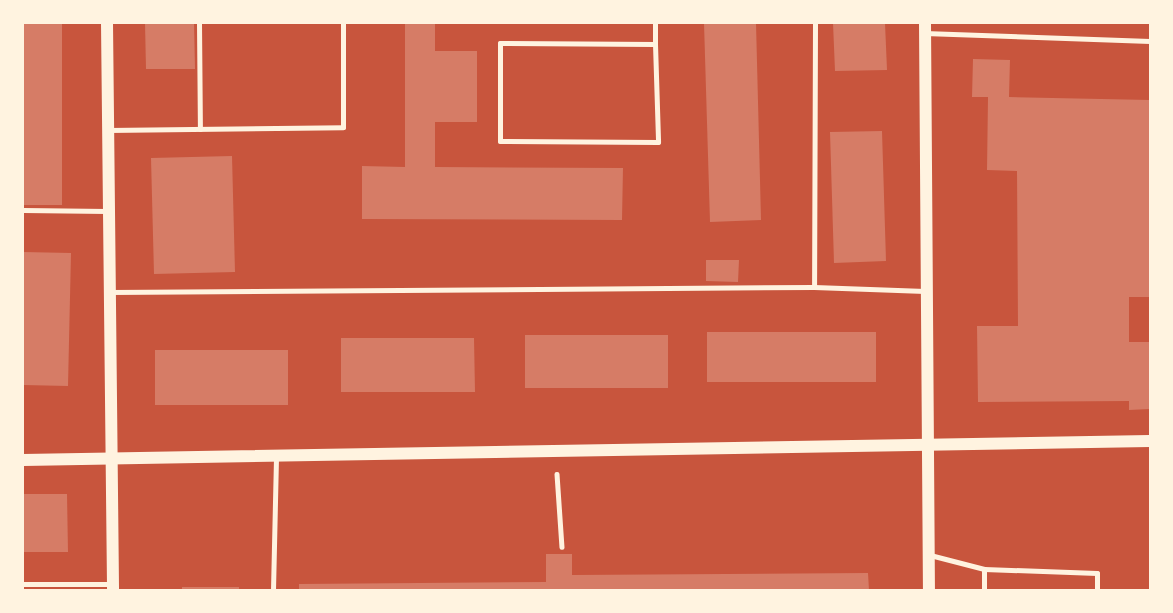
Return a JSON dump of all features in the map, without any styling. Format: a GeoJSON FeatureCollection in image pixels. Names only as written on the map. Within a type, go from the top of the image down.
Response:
{"type":"FeatureCollection","features":[{"type":"Feature","properties":{"kind":"street"},"geometry":{"type":"LineString","coordinates":[[107,23],[113,587]]}},
{"type":"Feature","properties":{"kind":"street"},"geometry":{"type":"LineString","coordinates":[[924,28],[929,590]]}},
{"type":"Feature","properties":{"kind":"street"},"geometry":{"type":"LineString","coordinates":[[23,460],[276,459],[928,443],[1150,441]]}},
{"type":"Feature","properties":{"kind":"lane"},"geometry":{"type":"LineString","coordinates":[[199,23],[200,129]]}},
{"type":"Feature","properties":{"kind":"lane"},"geometry":{"type":"LineString","coordinates":[[108,130],[343,127],[343,23]]}},
{"type":"Feature","properties":{"kind":"lane"},"geometry":{"type":"LineString","coordinates":[[654,23],[655,44],[658,142],[500,141],[500,43],[655,44]]}},
{"type":"Feature","properties":{"kind":"lane"},"geometry":{"type":"LineString","coordinates":[[814,286],[815,23]]}},
{"type":"Feature","properties":{"kind":"lane"},"geometry":{"type":"LineString","coordinates":[[924,28],[1150,41]]}},
{"type":"Feature","properties":{"kind":"lane"},"geometry":{"type":"LineString","coordinates":[[23,210],[109,211]]}},
{"type":"Feature","properties":{"kind":"lane"},"geometry":{"type":"LineString","coordinates":[[110,292],[814,286],[928,292]]}},
{"type":"Feature","properties":{"kind":"lane"},"geometry":{"type":"LineString","coordinates":[[273,590],[276,459]]}},
{"type":"Feature","properties":{"kind":"lane"},"geometry":{"type":"LineString","coordinates":[[929,554],[984,569],[1097,573],[1097,590]]}},
{"type":"Feature","properties":{"kind":"lane"},"geometry":{"type":"LineString","coordinates":[[984,569],[984,590]]}},
{"type":"Feature","properties":{"kind":"lane"},"geometry":{"type":"LineString","coordinates":[[23,584],[113,587]]}},
{"type":"Feature","properties":{"kind":"path"},"geometry":{"type":"LineString","coordinates":[[557,474],[562,547]]}},
{"type":"Feature","properties":{"kind":"building"},"geometry":{"type":"Polygon","coordinates":[[[23,23],[62,23],[62,205],[23,205],[23,23]]]}},
{"type":"Feature","properties":{"kind":"building"},"geometry":{"type":"Polygon","coordinates":[[[145,23],[194,23],[195,69],[146,69],[145,23]]]}},
{"type":"Feature","properties":{"kind":"building"},"geometry":{"type":"Polygon","coordinates":[[[405,23],[435,23],[435,51],[477,51],[477,122],[435,122],[435,167],[623,168],[622,220],[362,219],[362,166],[405,167],[405,23]]]}},
{"type":"Feature","properties":{"kind":"building"},"geometry":{"type":"Polygon","coordinates":[[[704,23],[756,23],[761,220],[710,222],[704,23]]]}},
{"type":"Feature","properties":{"kind":"building"},"geometry":{"type":"Polygon","coordinates":[[[833,23],[885,23],[887,70],[835,71],[833,23]]]}},
{"type":"Feature","properties":{"kind":"building"},"geometry":{"type":"Polygon","coordinates":[[[973,59],[1010,60],[1009,97],[1150,100],[1150,297],[1129,297],[1129,342],[1150,342],[1150,409],[1129,410],[1129,401],[978,402],[977,326],[1018,326],[1017,171],[987,170],[988,97],[972,97],[973,59]]]}},
{"type":"Feature","properties":{"kind":"building"},"geometry":{"type":"Polygon","coordinates":[[[882,131],[886,261],[834,263],[830,132],[882,131]]]}},
{"type":"Feature","properties":{"kind":"building"},"geometry":{"type":"Polygon","coordinates":[[[232,156],[235,272],[154,274],[151,158],[232,156]]]}},
{"type":"Feature","properties":{"kind":"building"},"geometry":{"type":"Polygon","coordinates":[[[23,252],[71,253],[68,386],[23,385],[23,252]]]}},
{"type":"Feature","properties":{"kind":"building"},"geometry":{"type":"Polygon","coordinates":[[[706,260],[739,260],[738,282],[706,281],[706,260]]]}},
{"type":"Feature","properties":{"kind":"building"},"geometry":{"type":"Polygon","coordinates":[[[707,332],[876,332],[876,382],[707,382],[707,332]]]}},
{"type":"Feature","properties":{"kind":"building"},"geometry":{"type":"Polygon","coordinates":[[[525,335],[668,335],[668,388],[525,388],[525,335]]]}},
{"type":"Feature","properties":{"kind":"building"},"geometry":{"type":"Polygon","coordinates":[[[341,338],[474,338],[475,392],[341,392],[341,338]]]}},
{"type":"Feature","properties":{"kind":"building"},"geometry":{"type":"Polygon","coordinates":[[[155,350],[288,350],[288,405],[155,405],[155,350]]]}},
{"type":"Feature","properties":{"kind":"building"},"geometry":{"type":"Polygon","coordinates":[[[23,494],[67,494],[68,552],[23,552],[23,494]]]}},
{"type":"Feature","properties":{"kind":"building"},"geometry":{"type":"Polygon","coordinates":[[[546,554],[572,554],[572,575],[868,573],[869,590],[299,590],[299,584],[546,582],[546,554]]]}},
{"type":"Feature","properties":{"kind":"building"},"geometry":{"type":"Polygon","coordinates":[[[182,587],[239,587],[239,590],[182,590],[182,587]]]}}]}
